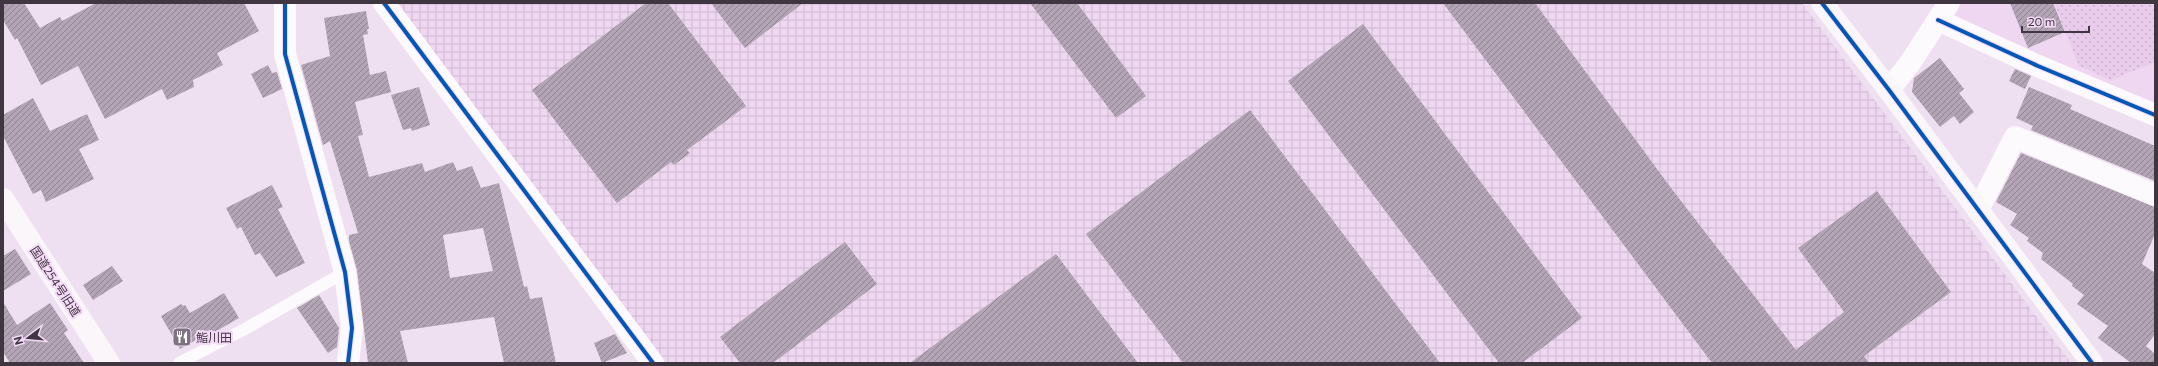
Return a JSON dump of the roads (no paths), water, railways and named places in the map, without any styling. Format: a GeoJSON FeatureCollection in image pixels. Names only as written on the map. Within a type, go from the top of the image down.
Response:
{"type":"FeatureCollection","features":[{"type":"Feature","properties":{"kind":"street"},"geometry":{"type":"LineString","coordinates":[[285,3],[285,54],[345,272],[352,328],[348,363]]}},
{"type":"Feature","properties":{"kind":"street"},"geometry":{"type":"LineString","coordinates":[[384,3],[654,363]]}},
{"type":"Feature","properties":{"kind":"street"},"geometry":{"type":"LineString","coordinates":[[1822,3],[1889,90],[2092,363]]}},
{"type":"Feature","properties":{"kind":"street"},"geometry":{"type":"LineString","coordinates":[[1889,90],[1910,63],[1944,12],[2038,66],[2155,115]]}},
{"type":"Feature","properties":{"kind":"street"},"geometry":{"type":"LineString","coordinates":[[1978,210],[2015,137],[2155,195]]}},
{"type":"Feature","properties":{"kind":"street","name":"国道254号旧道"},"geometry":{"type":"LineString","coordinates":[[3,199],[108,363]]}},
{"type":"Feature","properties":{"kind":"lane"},"geometry":{"type":"LineString","coordinates":[[180,363],[245,329],[345,272]]}},
{"type":"Feature","properties":{"kind":"place","name":"鮨川田"},"geometry":{"type":"Point","coordinates":[182,337]}}]}
